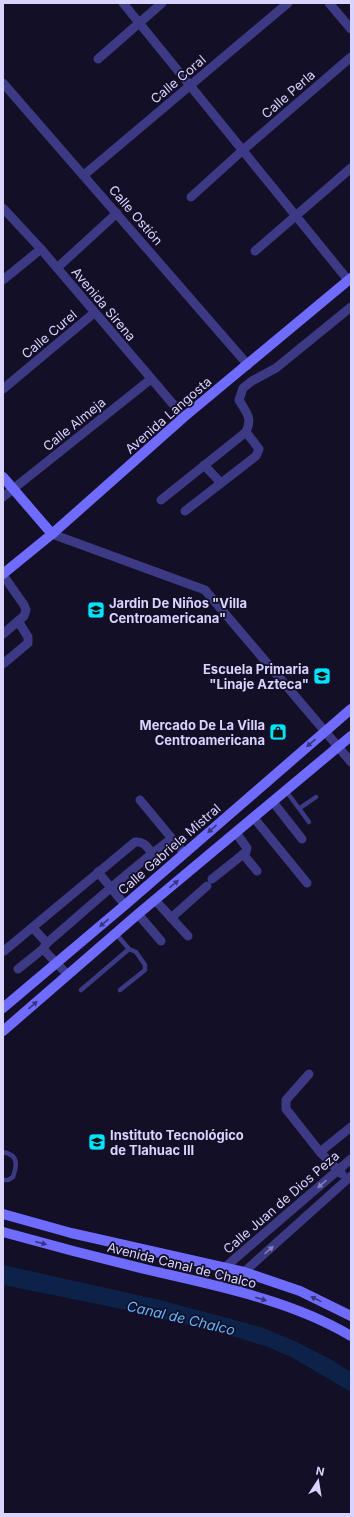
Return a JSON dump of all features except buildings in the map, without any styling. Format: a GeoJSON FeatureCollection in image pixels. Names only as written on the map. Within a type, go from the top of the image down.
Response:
{"type":"FeatureCollection","features":[{"type":"Feature","properties":{"kind":"street"},"geometry":{"type":"LineString","coordinates":[[123,3],[189,86],[350,279]]}},
{"type":"Feature","properties":{"kind":"street"},"geometry":{"type":"LineString","coordinates":[[98,59],[162,3]]}},
{"type":"Feature","properties":{"kind":"street","name":"Calle Coral"},"geometry":{"type":"LineString","coordinates":[[84,175],[288,3]]}},
{"type":"Feature","properties":{"kind":"street"},"geometry":{"type":"LineString","coordinates":[[329,3],[351,29]]}},
{"type":"Feature","properties":{"kind":"street","name":"Calle Perla"},"geometry":{"type":"LineString","coordinates":[[191,197],[351,57]]}},
{"type":"Feature","properties":{"kind":"street","name":"Calle Ostión"},"geometry":{"type":"LineString","coordinates":[[3,83],[118,213],[248,365]]}},
{"type":"Feature","properties":{"kind":"street"},"geometry":{"type":"LineString","coordinates":[[255,251],[351,168]]}},
{"type":"Feature","properties":{"kind":"street","name":"Avenida Sirena"},"geometry":{"type":"LineString","coordinates":[[3,208],[41,249],[184,418]]}},
{"type":"Feature","properties":{"kind":"street"},"geometry":{"type":"LineString","coordinates":[[57,268],[118,213]]}},
{"type":"Feature","properties":{"kind":"street"},"geometry":{"type":"LineString","coordinates":[[3,280],[41,249]]}},
{"type":"Feature","properties":{"kind":"street","name":"Avenida Langosta"},"geometry":{"type":"LineString","coordinates":[[3,575],[184,418],[350,279]]}},
{"type":"Feature","properties":{"kind":"street"},"geometry":{"type":"LineString","coordinates":[[161,500],[246,432],[250,424],[250,418],[239,400],[243,388],[252,381],[276,368],[351,307]]}},
{"type":"Feature","properties":{"kind":"street","name":"Calle Curel"},"geometry":{"type":"LineString","coordinates":[[3,389],[94,313]]}},
{"type":"Feature","properties":{"kind":"street","name":"Calle Almeja"},"geometry":{"type":"LineString","coordinates":[[3,497],[151,379]]}},
{"type":"Feature","properties":{"kind":"street"},"geometry":{"type":"LineString","coordinates":[[185,511],[256,456],[259,449],[246,432]]}},
{"type":"Feature","properties":{"kind":"street"},"geometry":{"type":"LineString","coordinates":[[204,465],[221,482]]}},
{"type":"Feature","properties":{"kind":"street"},"geometry":{"type":"LineString","coordinates":[[3,477],[52,534],[205,590],[351,762]]}},
{"type":"Feature","properties":{"kind":"street"},"geometry":{"type":"LineString","coordinates":[[3,575],[26,610],[24,616],[3,634]]}},
{"type":"Feature","properties":{"kind":"street"},"geometry":{"type":"LineString","coordinates":[[3,664],[28,642],[28,637],[18,621]]}},
{"type":"Feature","properties":{"kind":"street","name":"Calle Gabriela Mistral"},"geometry":{"type":"LineString","coordinates":[[3,1008],[125,905],[351,709]]}},
{"type":"Feature","properties":{"kind":"street"},"geometry":{"type":"LineString","coordinates":[[3,1031],[138,914],[351,736]]}},
{"type":"Feature","properties":{"kind":"street"},"geometry":{"type":"LineString","coordinates":[[140,800],[184,853]]}},
{"type":"Feature","properties":{"kind":"street"},"geometry":{"type":"LineString","coordinates":[[273,802],[302,839]]}},
{"type":"Feature","properties":{"kind":"street"},"geometry":{"type":"LineString","coordinates":[[254,818],[307,883]]}},
{"type":"Feature","properties":{"kind":"street"},"geometry":{"type":"LineString","coordinates":[[171,918],[246,852],[247,848],[236,833]]}},
{"type":"Feature","properties":{"kind":"street"},"geometry":{"type":"LineString","coordinates":[[18,969],[152,853],[171,839]]}},
{"type":"Feature","properties":{"kind":"street"},"geometry":{"type":"LineString","coordinates":[[4,951],[135,842],[144,843],[152,853]]}},
{"type":"Feature","properties":{"kind":"street"},"geometry":{"type":"LineString","coordinates":[[243,854],[257,871]]}},
{"type":"Feature","properties":{"kind":"street"},"geometry":{"type":"LineString","coordinates":[[98,872],[125,905]]}},
{"type":"Feature","properties":{"kind":"street"},"geometry":{"type":"LineString","coordinates":[[155,900],[188,936]]}},
{"type":"Feature","properties":{"kind":"street"},"geometry":{"type":"LineString","coordinates":[[138,914],[161,941]]}},
{"type":"Feature","properties":{"kind":"street"},"geometry":{"type":"LineString","coordinates":[[33,928],[56,962],[68,975]]}},
{"type":"Feature","properties":{"kind":"street"},"geometry":{"type":"LineString","coordinates":[[309,1074],[286,1100],[286,1109],[320,1152],[349,1180]]}},
{"type":"Feature","properties":{"kind":"street"},"geometry":{"type":"LineString","coordinates":[[320,1152],[351,1127]]}},
{"type":"Feature","properties":{"kind":"street","name":"Calle Juan de Dios Peza"},"geometry":{"type":"LineString","coordinates":[[219,1286],[225,1268],[351,1158]]}},
{"type":"Feature","properties":{"kind":"street","name":"Calle Juan de Dios Peza"},"geometry":{"type":"LineString","coordinates":[[237,1291],[244,1272],[349,1180]]}},
{"type":"Feature","properties":{"kind":"street","name":"Avenida Canal de Chalco"},"geometry":{"type":"LineString","coordinates":[[3,1214],[71,1233],[244,1272],[300,1291],[351,1316]]}},
{"type":"Feature","properties":{"kind":"street","name":"Avenida Canal de Chalco"},"geometry":{"type":"LineString","coordinates":[[3,1232],[59,1248],[237,1291],[315,1317],[351,1336]]}},
{"type":"Feature","properties":{"kind":"lane"},"geometry":{"type":"LineString","coordinates":[[286,791],[309,822]]}},
{"type":"Feature","properties":{"kind":"lane"},"geometry":{"type":"LineString","coordinates":[[300,808],[316,796]]}},
{"type":"Feature","properties":{"kind":"lane"},"geometry":{"type":"LineString","coordinates":[[116,934],[129,949],[136,952],[145,965],[145,970],[120,990]]}},
{"type":"Feature","properties":{"kind":"lane"},"geometry":{"type":"LineString","coordinates":[[81,990],[129,949]]}},
{"type":"Feature","properties":{"kind":"lane"},"geometry":{"type":"LineString","coordinates":[[3,1152],[9,1153],[15,1158],[17,1167],[13,1177],[8,1180],[3,1180]]}},
{"type":"Feature","properties":{"kind":"water","name":"Canal de Chalco"},"geometry":{"type":"Polygon","coordinates":[[[3,1265],[160,1300],[261,1327],[297,1342],[351,1372],[351,1392],[291,1357],[268,1347],[239,1338],[127,1310],[3,1285],[3,1265]]]}},
{"type":"Feature","properties":{"kind":"place","name":"Jardin De Niños \"Villa Centroamericana\""},"geometry":{"type":"Point","coordinates":[96,610]}},
{"type":"Feature","properties":{"kind":"place","name":"Escuela Primaria \"Linaje Azteca\""},"geometry":{"type":"Point","coordinates":[322,676]}},
{"type":"Feature","properties":{"kind":"place","name":"Mercado De La Villa Centroamericana"},"geometry":{"type":"Point","coordinates":[278,732]}},
{"type":"Feature","properties":{"kind":"place","name":"Instituto Tecnológico de Tlahuac III"},"geometry":{"type":"Point","coordinates":[97,1142]}}]}
